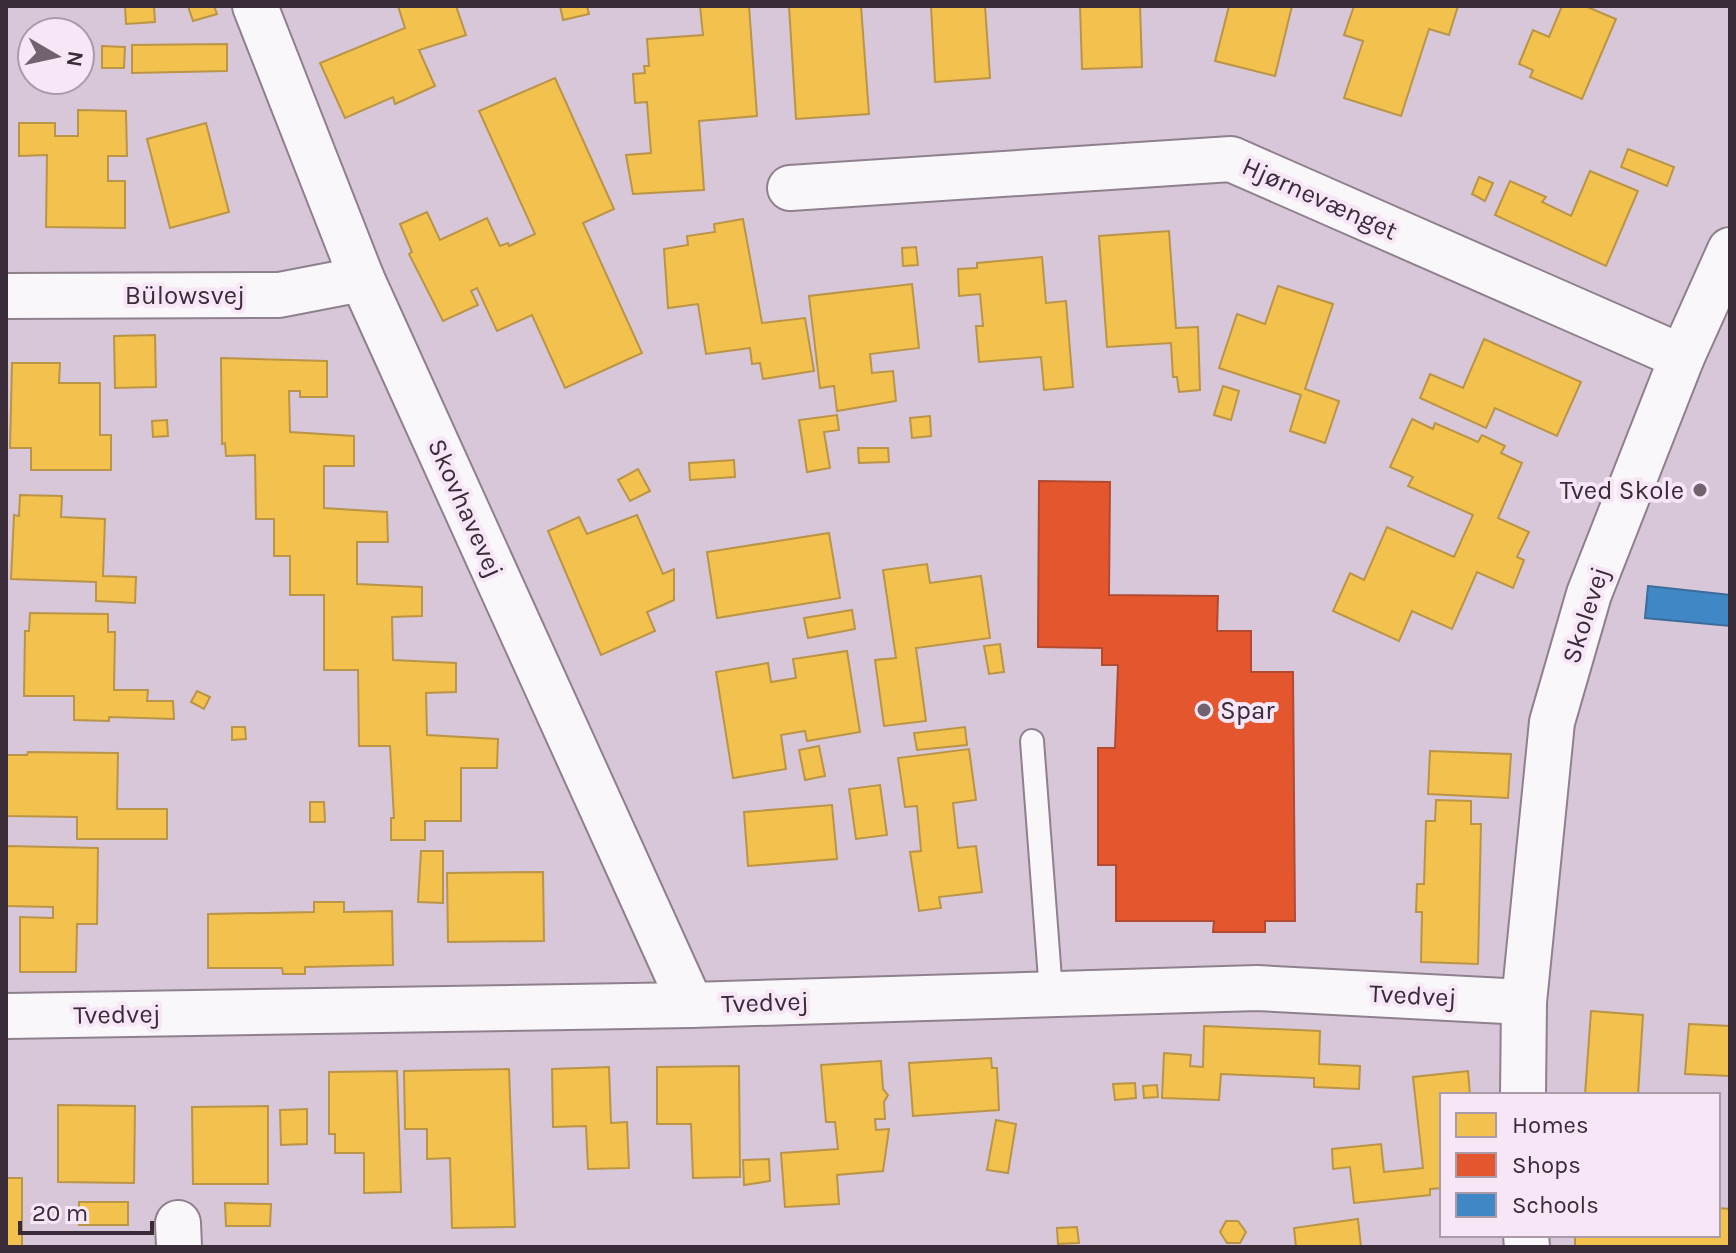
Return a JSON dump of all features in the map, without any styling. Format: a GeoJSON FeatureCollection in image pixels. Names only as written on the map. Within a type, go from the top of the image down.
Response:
{"type":"FeatureCollection","features":[{"type":"Feature","properties":{"kind":"street","name":"Skovhavevej"},"geometry":{"type":"LineString","coordinates":[[255,6],[362,279],[691,1005]]}},
{"type":"Feature","properties":{"kind":"street","name":"Hjørnevænget"},"geometry":{"type":"LineString","coordinates":[[790,188],[1231,159],[1682,357]]}},
{"type":"Feature","properties":{"kind":"street","name":"Skolevej"},"geometry":{"type":"LineString","coordinates":[[1523,1093],[1524,1002],[1552,722],[1589,594],[1682,357],[1730,250]]}},
{"type":"Feature","properties":{"kind":"street","name":"Bülowsvej"},"geometry":{"type":"LineString","coordinates":[[6,296],[279,295],[362,279]]}},
{"type":"Feature","properties":{"kind":"street","name":"Tvedvej"},"geometry":{"type":"LineString","coordinates":[[6,1016],[691,1005],[1257,988],[1524,1002]]}},
{"type":"Feature","properties":{"kind":"lane"},"geometry":{"type":"LineString","coordinates":[[1032,741],[1051,992]]}},
{"type":"Feature","properties":{"kind":"building: Homes"},"geometry":{"type":"Polygon","coordinates":[[[125,6],[154,6],[155,22],[126,24],[125,6]]]}},
{"type":"Feature","properties":{"kind":"building: Homes"},"geometry":{"type":"Polygon","coordinates":[[[188,6],[214,6],[217,14],[193,21],[188,6]]]}},
{"type":"Feature","properties":{"kind":"building: Homes"},"geometry":{"type":"Polygon","coordinates":[[[398,6],[456,6],[466,35],[419,50],[435,86],[395,104],[393,97],[345,118],[320,63],[405,28],[398,6]]]}},
{"type":"Feature","properties":{"kind":"building: Homes"},"geometry":{"type":"Polygon","coordinates":[[[560,6],[587,6],[589,14],[563,20],[560,6]]]}},
{"type":"Feature","properties":{"kind":"building: Homes"},"geometry":{"type":"Polygon","coordinates":[[[700,6],[749,6],[757,116],[699,121],[704,190],[633,194],[626,155],[651,153],[647,102],[635,103],[633,74],[645,73],[644,66],[649,66],[647,39],[703,35],[700,6]]]}},
{"type":"Feature","properties":{"kind":"building: Homes"},"geometry":{"type":"Polygon","coordinates":[[[789,6],[861,6],[869,114],[796,119],[789,6]]]}},
{"type":"Feature","properties":{"kind":"building: Homes"},"geometry":{"type":"Polygon","coordinates":[[[931,6],[985,6],[990,78],[935,82],[931,6]]]}},
{"type":"Feature","properties":{"kind":"building: Homes"},"geometry":{"type":"Polygon","coordinates":[[[1080,6],[1140,6],[1142,67],[1082,69],[1080,6]]]}},
{"type":"Feature","properties":{"kind":"building: Homes"},"geometry":{"type":"Polygon","coordinates":[[[1229,6],[1292,6],[1275,76],[1215,61],[1229,6]]]}},
{"type":"Feature","properties":{"kind":"building: Homes"},"geometry":{"type":"Polygon","coordinates":[[[1354,6],[1458,6],[1449,35],[1429,29],[1401,116],[1344,98],[1363,41],[1344,35],[1354,6]]]}},
{"type":"Feature","properties":{"kind":"building: Homes"},"geometry":{"type":"Polygon","coordinates":[[[1562,6],[1585,6],[1616,19],[1582,99],[1530,77],[1533,70],[1519,64],[1533,30],[1549,37],[1562,6]]]}},
{"type":"Feature","properties":{"kind":"building: Homes"},"geometry":{"type":"Polygon","coordinates":[[[227,44],[227,71],[132,73],[132,45],[227,44]]]}},
{"type":"Feature","properties":{"kind":"building: Homes"},"geometry":{"type":"Polygon","coordinates":[[[102,46],[125,47],[124,68],[102,68],[102,46]]]}},
{"type":"Feature","properties":{"kind":"building: Homes"},"geometry":{"type":"Polygon","coordinates":[[[555,78],[614,209],[583,223],[642,353],[565,388],[532,315],[497,331],[477,288],[471,291],[478,305],[443,321],[409,254],[412,252],[400,224],[427,212],[440,240],[487,218],[500,246],[508,243],[509,246],[535,234],[479,111],[555,78]]]}},
{"type":"Feature","properties":{"kind":"building: Homes"},"geometry":{"type":"Polygon","coordinates":[[[78,110],[126,111],[127,156],[108,156],[108,181],[125,181],[125,228],[46,227],[47,155],[19,156],[19,123],[55,123],[55,136],[78,136],[78,110]]]}},
{"type":"Feature","properties":{"kind":"building: Homes"},"geometry":{"type":"Polygon","coordinates":[[[206,123],[229,212],[170,228],[147,139],[206,123]]]}},
{"type":"Feature","properties":{"kind":"building: Homes"},"geometry":{"type":"Polygon","coordinates":[[[1628,149],[1674,167],[1667,186],[1621,167],[1628,149]]]}},
{"type":"Feature","properties":{"kind":"building: Homes"},"geometry":{"type":"Polygon","coordinates":[[[1590,171],[1638,191],[1606,266],[1495,215],[1510,181],[1546,197],[1542,202],[1571,216],[1590,171]]]}},
{"type":"Feature","properties":{"kind":"building: Homes"},"geometry":{"type":"Polygon","coordinates":[[[1479,177],[1493,183],[1485,201],[1472,194],[1479,177]]]}},
{"type":"Feature","properties":{"kind":"building: Homes"},"geometry":{"type":"Polygon","coordinates":[[[743,219],[762,323],[805,318],[814,371],[763,379],[760,363],[752,364],[750,348],[706,354],[698,304],[668,308],[664,249],[688,245],[687,236],[715,232],[714,224],[743,219]]]}},
{"type":"Feature","properties":{"kind":"building: Homes"},"geometry":{"type":"Polygon","coordinates":[[[1169,231],[1176,328],[1198,327],[1200,390],[1179,392],[1177,377],[1173,377],[1171,343],[1107,347],[1099,236],[1169,231]]]}},
{"type":"Feature","properties":{"kind":"building: Homes"},"geometry":{"type":"Polygon","coordinates":[[[916,247],[918,265],[903,266],[902,248],[916,247]]]}},
{"type":"Feature","properties":{"kind":"building: Homes"},"geometry":{"type":"Polygon","coordinates":[[[1042,257],[1046,303],[1066,301],[1073,387],[1044,390],[1041,357],[979,362],[976,326],[983,326],[980,294],[959,296],[958,269],[977,268],[977,263],[1042,257]]]}},
{"type":"Feature","properties":{"kind":"building: Homes"},"geometry":{"type":"Polygon","coordinates":[[[912,284],[919,348],[870,354],[872,373],[893,371],[896,401],[837,411],[834,386],[820,388],[809,296],[912,284]]]}},
{"type":"Feature","properties":{"kind":"building: Homes"},"geometry":{"type":"Polygon","coordinates":[[[1278,286],[1333,304],[1305,389],[1339,401],[1325,443],[1290,431],[1301,395],[1219,368],[1237,314],[1265,324],[1278,286]]]}},
{"type":"Feature","properties":{"kind":"building: Homes"},"geometry":{"type":"Polygon","coordinates":[[[155,335],[156,387],[115,388],[114,336],[155,335]]]}},
{"type":"Feature","properties":{"kind":"building: Homes"},"geometry":{"type":"Polygon","coordinates":[[[1484,339],[1581,382],[1557,436],[1495,408],[1486,428],[1420,398],[1430,374],[1463,388],[1484,339]]]}},
{"type":"Feature","properties":{"kind":"building: Homes"},"geometry":{"type":"Polygon","coordinates":[[[221,358],[327,361],[327,397],[300,397],[300,391],[289,391],[290,432],[354,436],[354,466],[324,466],[324,508],[387,512],[388,542],[357,542],[357,584],[422,587],[422,616],[392,617],[393,660],[456,663],[456,692],[426,693],[427,735],[498,739],[497,768],[461,768],[461,821],[425,821],[425,840],[391,840],[391,818],[394,818],[390,746],[359,746],[358,670],[324,670],[324,595],[290,595],[290,556],[274,556],[274,519],[256,519],[255,455],[226,456],[225,443],[222,444],[221,358]]]}},
{"type":"Feature","properties":{"kind":"building: Homes"},"geometry":{"type":"Polygon","coordinates":[[[12,363],[60,363],[59,383],[100,383],[100,435],[111,435],[111,470],[31,470],[31,448],[10,448],[12,363]]]}},
{"type":"Feature","properties":{"kind":"building: Homes"},"geometry":{"type":"Polygon","coordinates":[[[1223,386],[1239,391],[1231,420],[1214,415],[1223,386]]]}},
{"type":"Feature","properties":{"kind":"building: Homes"},"geometry":{"type":"Polygon","coordinates":[[[837,415],[839,430],[824,432],[830,468],[807,472],[799,420],[837,415]]]}},
{"type":"Feature","properties":{"kind":"building: Homes"},"geometry":{"type":"Polygon","coordinates":[[[930,416],[931,436],[912,438],[910,418],[930,416]]]}},
{"type":"Feature","properties":{"kind":"building: Homes"},"geometry":{"type":"Polygon","coordinates":[[[1412,419],[1433,429],[1435,423],[1478,442],[1482,435],[1505,446],[1501,453],[1522,463],[1498,518],[1529,532],[1517,557],[1524,560],[1513,588],[1477,572],[1452,629],[1412,611],[1399,641],[1333,611],[1350,573],[1364,580],[1387,527],[1454,557],[1473,515],[1408,486],[1413,477],[1390,467],[1412,419]]]}},
{"type":"Feature","properties":{"kind":"building: Homes"},"geometry":{"type":"Polygon","coordinates":[[[167,420],[168,436],[153,437],[152,421],[167,420]]]}},
{"type":"Feature","properties":{"kind":"building: Homes"},"geometry":{"type":"Polygon","coordinates":[[[858,448],[888,448],[889,462],[859,463],[858,448]]]}},
{"type":"Feature","properties":{"kind":"building: Homes"},"geometry":{"type":"Polygon","coordinates":[[[734,460],[735,477],[690,480],[689,463],[734,460]]]}},
{"type":"Feature","properties":{"kind":"building: Homes"},"geometry":{"type":"Polygon","coordinates":[[[638,469],[650,491],[630,501],[618,480],[638,469]]]}},
{"type":"Feature","properties":{"kind":"building: Homes"},"geometry":{"type":"Polygon","coordinates":[[[20,495],[62,496],[61,517],[105,519],[103,576],[136,577],[135,603],[96,601],[96,582],[11,579],[14,515],[19,516],[20,495]]]}},
{"type":"Feature","properties":{"kind":"building: Homes"},"geometry":{"type":"Polygon","coordinates":[[[637,515],[663,574],[674,569],[674,600],[647,612],[655,631],[601,655],[548,531],[579,517],[587,534],[637,515]]]}},
{"type":"Feature","properties":{"kind":"building: Homes"},"geometry":{"type":"Polygon","coordinates":[[[829,533],[840,598],[717,618],[707,552],[829,533]]]}},
{"type":"Feature","properties":{"kind":"building: Homes"},"geometry":{"type":"Polygon","coordinates":[[[927,564],[930,583],[981,576],[990,638],[916,648],[926,721],[884,726],[875,660],[896,658],[883,570],[927,564]]]}},
{"type":"Feature","properties":{"kind":"building: Homes"},"geometry":{"type":"Polygon","coordinates":[[[852,610],[855,629],[808,638],[804,618],[852,610]]]}},
{"type":"Feature","properties":{"kind":"building: Homes"},"geometry":{"type":"Polygon","coordinates":[[[30,613],[108,614],[108,632],[115,632],[114,690],[148,690],[147,701],[173,701],[174,719],[109,717],[109,721],[74,720],[74,696],[24,696],[25,631],[29,631],[30,613]]]}},
{"type":"Feature","properties":{"kind":"building: Homes"},"geometry":{"type":"Polygon","coordinates":[[[1000,644],[1004,672],[989,674],[984,646],[1000,644]]]}},
{"type":"Feature","properties":{"kind":"building: Homes"},"geometry":{"type":"Polygon","coordinates":[[[847,651],[860,732],[807,741],[805,731],[781,735],[786,769],[733,778],[716,672],[768,663],[771,682],[796,678],[793,659],[847,651]]]}},
{"type":"Feature","properties":{"kind":"building: Homes"},"geometry":{"type":"Polygon","coordinates":[[[197,691],[210,697],[204,709],[191,702],[197,691]]]}},
{"type":"Feature","properties":{"kind":"building: Homes"},"geometry":{"type":"Polygon","coordinates":[[[232,727],[245,727],[246,739],[232,740],[232,727]]]}},
{"type":"Feature","properties":{"kind":"building: Homes"},"geometry":{"type":"Polygon","coordinates":[[[965,727],[967,745],[917,750],[914,733],[965,727]]]}},
{"type":"Feature","properties":{"kind":"building: Homes"},"geometry":{"type":"Polygon","coordinates":[[[819,746],[825,776],[805,780],[799,750],[819,746]]]}},
{"type":"Feature","properties":{"kind":"building: Homes"},"geometry":{"type":"Polygon","coordinates":[[[969,749],[976,800],[953,803],[958,848],[976,846],[982,892],[939,897],[941,908],[919,911],[910,852],[921,851],[917,806],[905,807],[898,758],[969,749]]]}},
{"type":"Feature","properties":{"kind":"building: Homes"},"geometry":{"type":"Polygon","coordinates":[[[1430,751],[1511,754],[1508,798],[1428,794],[1430,751]]]}},
{"type":"Feature","properties":{"kind":"building: Homes"},"geometry":{"type":"Polygon","coordinates":[[[28,752],[118,753],[117,809],[167,809],[167,839],[77,839],[77,817],[6,816],[6,755],[27,755],[28,752]]]}},
{"type":"Feature","properties":{"kind":"building: Homes"},"geometry":{"type":"Polygon","coordinates":[[[880,785],[887,835],[856,839],[849,789],[880,785]]]}},
{"type":"Feature","properties":{"kind":"building: Homes"},"geometry":{"type":"Polygon","coordinates":[[[1436,800],[1471,801],[1471,824],[1481,824],[1478,964],[1421,962],[1422,912],[1416,912],[1417,884],[1424,884],[1426,821],[1435,821],[1436,800]]]}},
{"type":"Feature","properties":{"kind":"building: Homes"},"geometry":{"type":"Polygon","coordinates":[[[310,802],[324,802],[325,822],[310,822],[310,802]]]}},
{"type":"Feature","properties":{"kind":"building: Homes"},"geometry":{"type":"Polygon","coordinates":[[[832,805],[837,859],[748,866],[744,812],[832,805]]]}},
{"type":"Feature","properties":{"kind":"building: Homes"},"geometry":{"type":"Polygon","coordinates":[[[7,846],[98,848],[97,924],[77,924],[76,972],[20,972],[20,917],[53,918],[53,907],[6,906],[7,846]]]}},
{"type":"Feature","properties":{"kind":"building: Homes"},"geometry":{"type":"Polygon","coordinates":[[[421,851],[443,851],[443,903],[418,902],[421,851]]]}},
{"type":"Feature","properties":{"kind":"building: Homes"},"geometry":{"type":"Polygon","coordinates":[[[543,872],[544,941],[448,942],[447,873],[543,872]]]}},
{"type":"Feature","properties":{"kind":"building: Homes"},"geometry":{"type":"Polygon","coordinates":[[[314,902],[344,902],[344,912],[392,911],[393,965],[305,967],[305,974],[283,974],[282,968],[208,968],[208,914],[314,912],[314,902]]]}},
{"type":"Feature","properties":{"kind":"building: Homes"},"geometry":{"type":"Polygon","coordinates":[[[1591,1011],[1643,1015],[1638,1093],[1585,1093],[1591,1011]]]}},
{"type":"Feature","properties":{"kind":"building: Homes"},"geometry":{"type":"Polygon","coordinates":[[[1689,1024],[1730,1026],[1730,1076],[1685,1074],[1689,1024]]]}},
{"type":"Feature","properties":{"kind":"building: Homes"},"geometry":{"type":"Polygon","coordinates":[[[1204,1026],[1320,1031],[1319,1064],[1360,1066],[1359,1089],[1314,1087],[1314,1078],[1221,1074],[1219,1100],[1162,1098],[1164,1053],[1191,1055],[1190,1066],[1203,1067],[1204,1026]]]}},
{"type":"Feature","properties":{"kind":"building: Homes"},"geometry":{"type":"Polygon","coordinates":[[[991,1058],[992,1068],[997,1068],[999,1110],[913,1116],[909,1063],[991,1058]]]}},
{"type":"Feature","properties":{"kind":"building: Homes"},"geometry":{"type":"Polygon","coordinates":[[[881,1061],[883,1089],[888,1095],[884,1102],[885,1119],[875,1119],[876,1130],[889,1129],[883,1171],[837,1175],[839,1204],[785,1207],[781,1153],[838,1149],[835,1122],[826,1122],[821,1065],[881,1061]]]}},
{"type":"Feature","properties":{"kind":"building: Homes"},"geometry":{"type":"Polygon","coordinates":[[[739,1066],[740,1177],[693,1178],[691,1124],[657,1124],[657,1067],[739,1066]]]}},
{"type":"Feature","properties":{"kind":"building: Homes"},"geometry":{"type":"Polygon","coordinates":[[[609,1067],[611,1123],[627,1122],[629,1168],[588,1169],[586,1126],[553,1127],[552,1069],[609,1067]]]}},
{"type":"Feature","properties":{"kind":"building: Homes"},"geometry":{"type":"Polygon","coordinates":[[[509,1069],[515,1227],[452,1228],[450,1158],[427,1159],[427,1129],[405,1129],[404,1071],[509,1069]]]}},
{"type":"Feature","properties":{"kind":"building: Homes"},"geometry":{"type":"Polygon","coordinates":[[[397,1071],[401,1192],[364,1193],[364,1153],[335,1153],[335,1134],[329,1134],[329,1072],[397,1071]]]}},
{"type":"Feature","properties":{"kind":"building: Homes"},"geometry":{"type":"Polygon","coordinates":[[[1468,1071],[1470,1093],[1440,1093],[1440,1188],[1430,1189],[1430,1195],[1354,1203],[1350,1167],[1333,1169],[1332,1149],[1381,1144],[1384,1172],[1423,1168],[1413,1077],[1468,1071]]]}},
{"type":"Feature","properties":{"kind":"building: Homes"},"geometry":{"type":"Polygon","coordinates":[[[1135,1083],[1136,1098],[1115,1100],[1113,1084],[1135,1083]]]}},
{"type":"Feature","properties":{"kind":"building: Homes"},"geometry":{"type":"Polygon","coordinates":[[[1157,1085],[1158,1097],[1144,1098],[1143,1086],[1157,1085]]]}},
{"type":"Feature","properties":{"kind":"building: Homes"},"geometry":{"type":"Polygon","coordinates":[[[58,1105],[135,1106],[134,1183],[58,1182],[58,1105]]]}},
{"type":"Feature","properties":{"kind":"building: Homes"},"geometry":{"type":"Polygon","coordinates":[[[268,1106],[268,1184],[193,1184],[192,1107],[268,1106]]]}},
{"type":"Feature","properties":{"kind":"building: Homes"},"geometry":{"type":"Polygon","coordinates":[[[307,1109],[307,1144],[281,1145],[280,1110],[307,1109]]]}},
{"type":"Feature","properties":{"kind":"building: Homes"},"geometry":{"type":"Polygon","coordinates":[[[996,1120],[1016,1124],[1008,1173],[987,1170],[996,1120]]]}},
{"type":"Feature","properties":{"kind":"building: Homes"},"geometry":{"type":"Polygon","coordinates":[[[769,1159],[770,1181],[744,1185],[743,1160],[769,1159]]]}},
{"type":"Feature","properties":{"kind":"building: Homes"},"geometry":{"type":"Polygon","coordinates":[[[6,1178],[22,1178],[22,1247],[6,1247],[6,1178]]]}},
{"type":"Feature","properties":{"kind":"building: Homes"},"geometry":{"type":"Polygon","coordinates":[[[79,1202],[128,1202],[128,1225],[79,1225],[79,1202]]]}},
{"type":"Feature","properties":{"kind":"building: Homes"},"geometry":{"type":"Polygon","coordinates":[[[225,1203],[271,1204],[270,1226],[226,1226],[225,1203]]]}},
{"type":"Feature","properties":{"kind":"building: Homes"},"geometry":{"type":"Polygon","coordinates":[[[1720,1208],[1730,1209],[1730,1247],[1575,1247],[1575,1237],[1720,1237],[1720,1208]]]}},
{"type":"Feature","properties":{"kind":"building: Homes"},"geometry":{"type":"Polygon","coordinates":[[[1358,1219],[1361,1247],[1296,1247],[1294,1228],[1358,1219]]]}},
{"type":"Feature","properties":{"kind":"building: Homes"},"geometry":{"type":"Polygon","coordinates":[[[1226,1221],[1238,1221],[1246,1232],[1240,1243],[1227,1243],[1220,1232],[1226,1221]]]}},
{"type":"Feature","properties":{"kind":"building: Homes"},"geometry":{"type":"Polygon","coordinates":[[[1077,1227],[1079,1243],[1058,1244],[1057,1228],[1077,1227]]]}},
{"type":"Feature","properties":{"kind":"building: Shops","name":"Spar"},"geometry":{"type":"Polygon","coordinates":[[[1039,481],[1110,482],[1109,595],[1218,596],[1217,631],[1251,631],[1251,672],[1293,672],[1295,921],[1265,921],[1265,932],[1213,932],[1214,921],[1116,921],[1116,865],[1098,865],[1098,748],[1115,748],[1118,665],[1102,665],[1102,648],[1038,647],[1039,481]]]}},
{"type":"Feature","properties":{"kind":"building: Schools"},"geometry":{"type":"Polygon","coordinates":[[[1648,586],[1730,595],[1730,626],[1645,618],[1648,586]]]}},
{"type":"Feature","properties":{"kind":"place","name":"Tved Skole"},"geometry":{"type":"Point","coordinates":[1700,490]}},
{"type":"Feature","properties":{"kind":"place","name":"Spar"},"geometry":{"type":"Point","coordinates":[1204,710]}}]}
